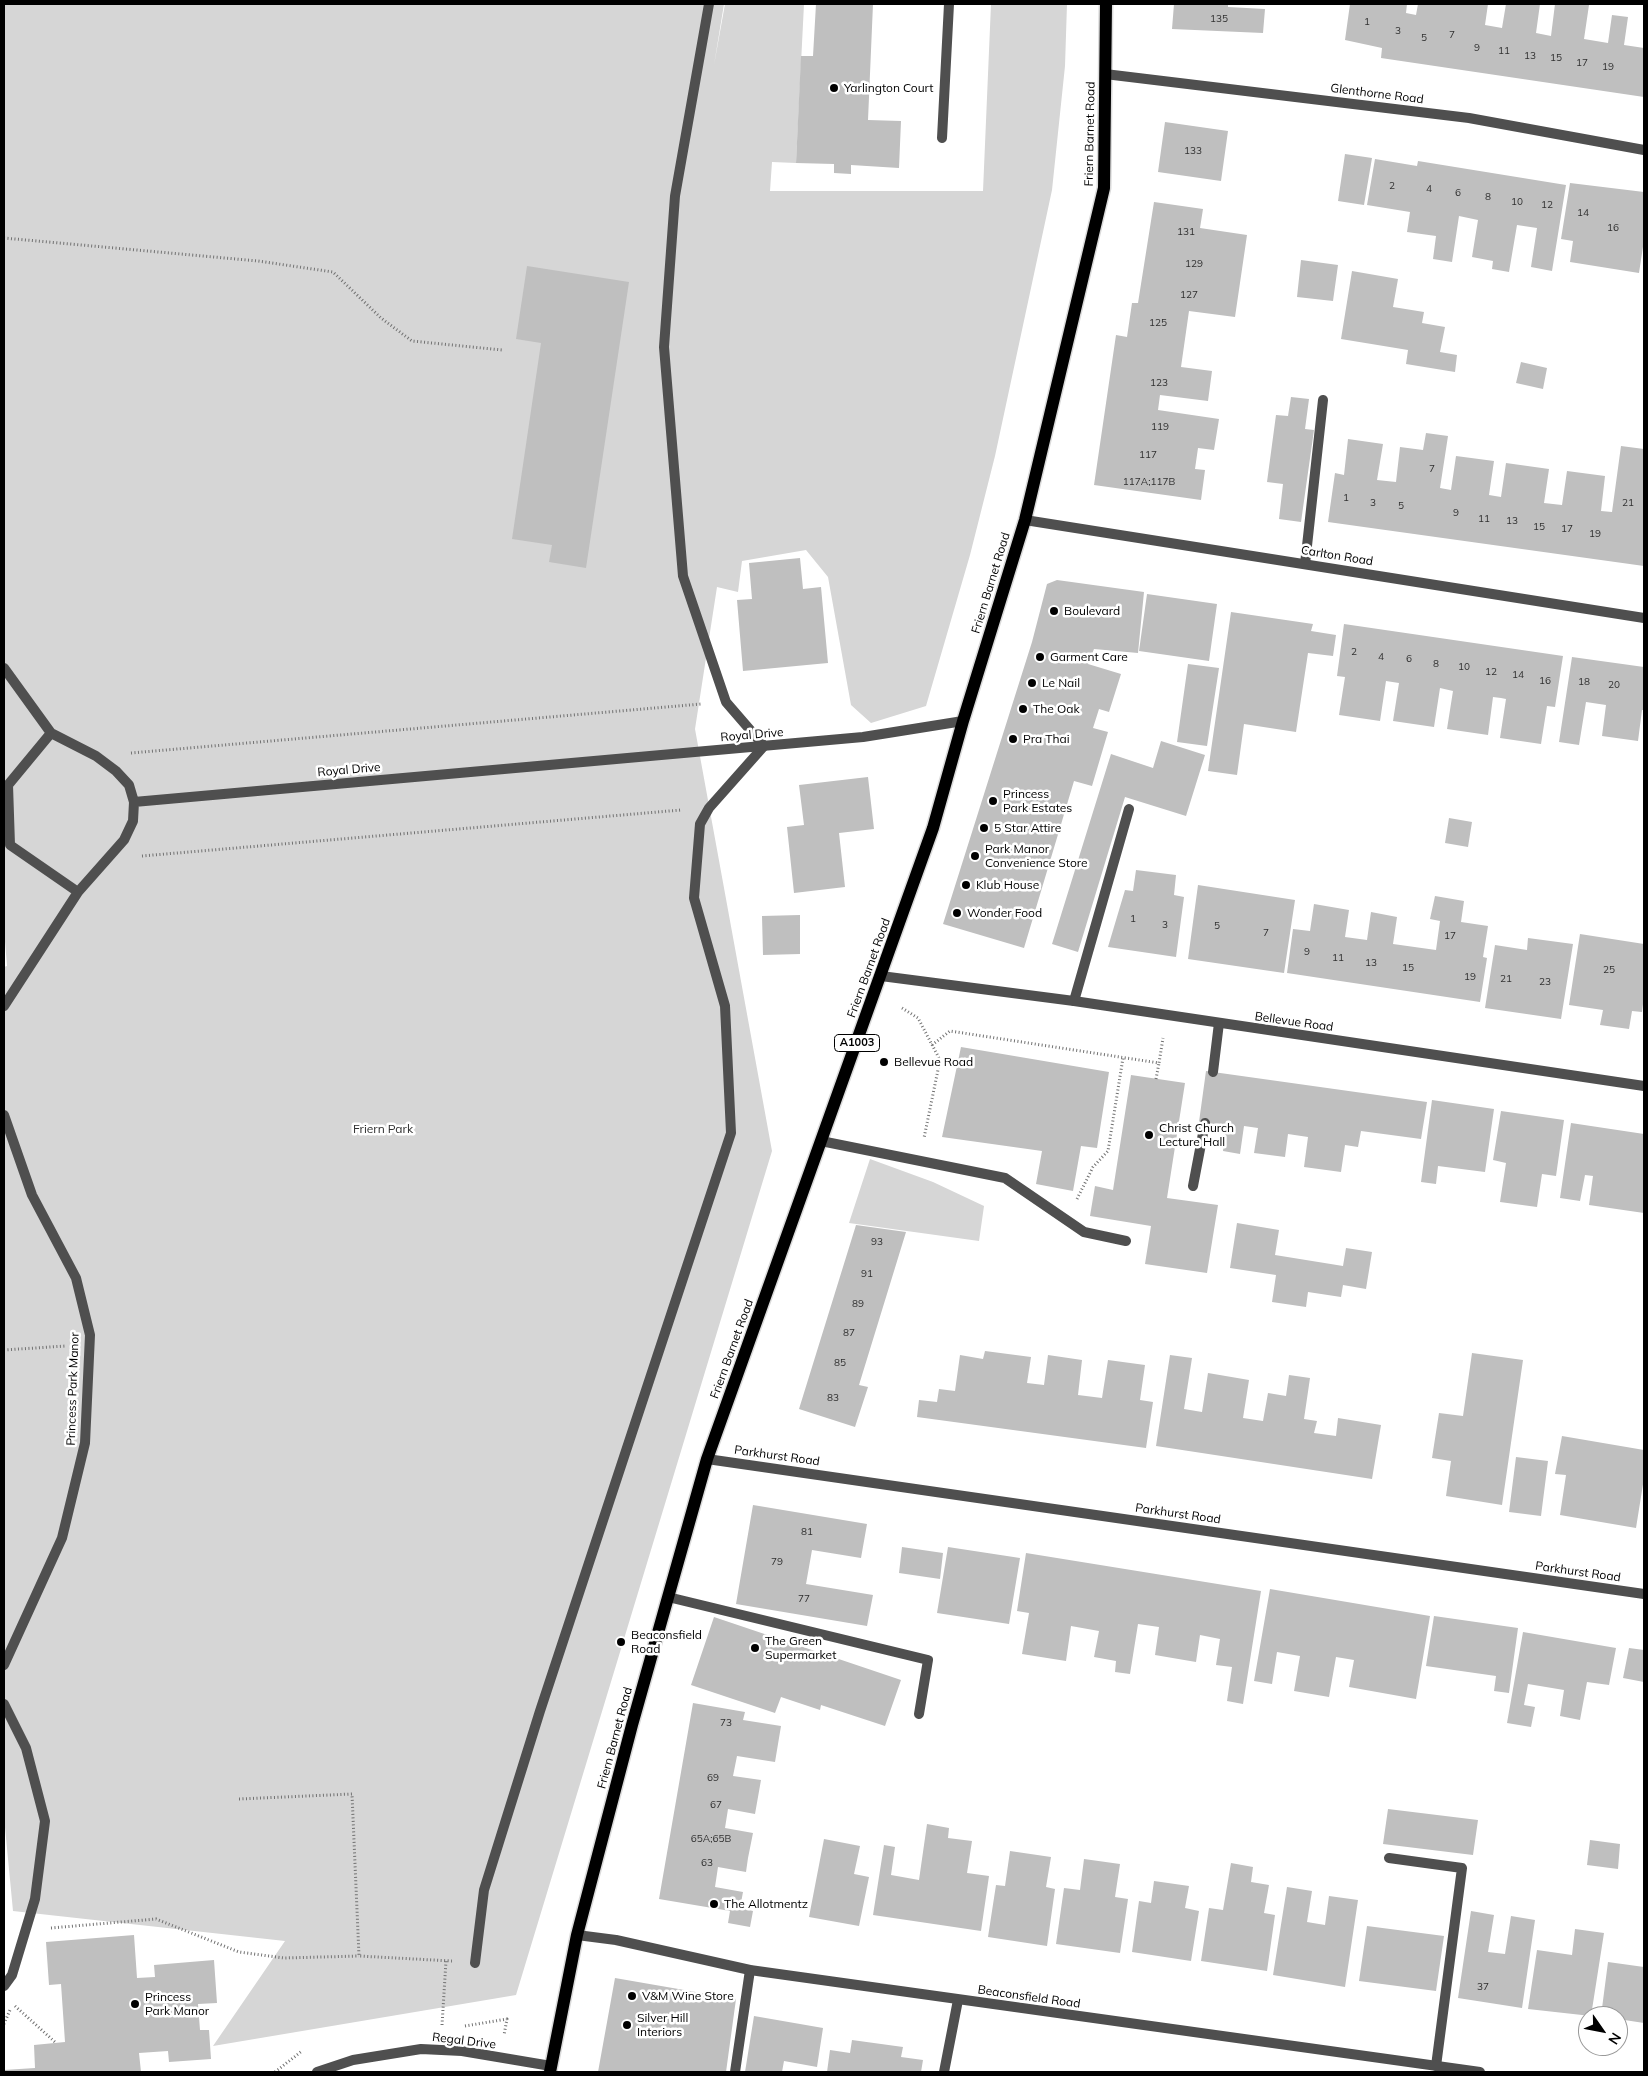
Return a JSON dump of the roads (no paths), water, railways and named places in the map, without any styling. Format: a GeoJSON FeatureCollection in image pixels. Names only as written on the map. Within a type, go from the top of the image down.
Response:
{"type":"FeatureCollection","features":[{"type":"Feature","properties":{"kind":"main road","name":"Friern Barnet Road"},"geometry":{"type":"LineString","coordinates":[[551,2069],[577,1935],[707,1459],[933,828],[963,721],[1025,520],[1104,188],[1106,4]]}},
{"type":"Feature","properties":{"kind":"street"},"geometry":{"type":"LineString","coordinates":[[475,1963],[484,1890],[537,1720],[731,1133],[726,1006],[694,898],[700,824],[709,808],[764,746],[726,702],[682,576],[664,347],[675,196],[709,4]]}},
{"type":"Feature","properties":{"kind":"street"},"geometry":{"type":"LineString","coordinates":[[942,138],[949,4]]}},
{"type":"Feature","properties":{"kind":"street","name":"Glenthorne Road"},"geometry":{"type":"LineString","coordinates":[[1105,74],[1469,118],[1644,150]]}},
{"type":"Feature","properties":{"kind":"street"},"geometry":{"type":"LineString","coordinates":[[1305,564],[1323,400]]}},
{"type":"Feature","properties":{"kind":"street","name":"Carlton Road"},"geometry":{"type":"LineString","coordinates":[[1025,520],[1644,618]]}},
{"type":"Feature","properties":{"kind":"street"},"geometry":{"type":"LineString","coordinates":[[4,668],[51,733],[96,756],[129,785],[134,802],[133,821],[127,833],[108,859],[78,892],[4,1006]]}},
{"type":"Feature","properties":{"kind":"street","name":"Royal Drive"},"geometry":{"type":"LineString","coordinates":[[134,802],[864,737],[963,721]]}},
{"type":"Feature","properties":{"kind":"street"},"geometry":{"type":"LineString","coordinates":[[51,733],[8,785],[10,844],[78,892]]}},
{"type":"Feature","properties":{"kind":"street"},"geometry":{"type":"LineString","coordinates":[[1074,1001],[1130,809]]}},
{"type":"Feature","properties":{"kind":"street","name":"Bellevue Road"},"geometry":{"type":"LineString","coordinates":[[881,976],[1074,1001],[1644,1086]]}},
{"type":"Feature","properties":{"kind":"street"},"geometry":{"type":"LineString","coordinates":[[1213,1072],[1218,1023]]}},
{"type":"Feature","properties":{"kind":"street","name":"Princess Park Manor"},"geometry":{"type":"LineString","coordinates":[[4,1115],[32,1195],[76,1278],[90,1335],[85,1444],[62,1538],[4,1665]]}},
{"type":"Feature","properties":{"kind":"street"},"geometry":{"type":"LineString","coordinates":[[1193,1186],[1205,1123]]}},
{"type":"Feature","properties":{"kind":"street"},"geometry":{"type":"LineString","coordinates":[[822,1141],[1005,1178],[1084,1232],[1126,1242]]}},
{"type":"Feature","properties":{"kind":"street","name":"Parkhurst Road"},"geometry":{"type":"LineString","coordinates":[[707,1459],[1644,1594]]}},
{"type":"Feature","properties":{"kind":"street"},"geometry":{"type":"LineString","coordinates":[[668,1597],[928,1660],[919,1714]]}},
{"type":"Feature","properties":{"kind":"street"},"geometry":{"type":"LineString","coordinates":[[4,1704],[26,1748],[45,1821],[35,1898],[12,1975],[4,1986]]}},
{"type":"Feature","properties":{"kind":"street"},"geometry":{"type":"LineString","coordinates":[[1390,1858],[1462,1868],[1436,2066]]}},
{"type":"Feature","properties":{"kind":"street","name":"Beaconsfield Road"},"geometry":{"type":"LineString","coordinates":[[577,1935],[616,1940],[750,1970],[1480,2072]]}},
{"type":"Feature","properties":{"kind":"street"},"geometry":{"type":"LineString","coordinates":[[735,2072],[750,1970]]}},
{"type":"Feature","properties":{"kind":"street"},"geometry":{"type":"LineString","coordinates":[[944,2072],[958,2000]]}},
{"type":"Feature","properties":{"kind":"street","name":"Regal Drive"},"geometry":{"type":"LineString","coordinates":[[317,2072],[353,2060],[421,2049],[462,2051],[551,2069]]}},
{"type":"Feature","properties":{"kind":"place","name":"Yarlington Court"},"geometry":{"type":"Point","coordinates":[834,88]}},
{"type":"Feature","properties":{"kind":"place","name":"Boulevard"},"geometry":{"type":"Point","coordinates":[1054,611]}},
{"type":"Feature","properties":{"kind":"place","name":"Garment Care"},"geometry":{"type":"Point","coordinates":[1040,657]}},
{"type":"Feature","properties":{"kind":"place","name":"Le Nail"},"geometry":{"type":"Point","coordinates":[1032,683]}},
{"type":"Feature","properties":{"kind":"place","name":"The Oak"},"geometry":{"type":"Point","coordinates":[1023,709]}},
{"type":"Feature","properties":{"kind":"place","name":"Pra Thai"},"geometry":{"type":"Point","coordinates":[1013,739]}},
{"type":"Feature","properties":{"kind":"place","name":"Princess Park Estates"},"geometry":{"type":"Point","coordinates":[993,801]}},
{"type":"Feature","properties":{"kind":"place","name":"5 Star Attire"},"geometry":{"type":"Point","coordinates":[984,828]}},
{"type":"Feature","properties":{"kind":"place","name":"Park Manor Convenience Store"},"geometry":{"type":"Point","coordinates":[975,856]}},
{"type":"Feature","properties":{"kind":"place","name":"Klub House"},"geometry":{"type":"Point","coordinates":[966,885]}},
{"type":"Feature","properties":{"kind":"place","name":"Wonder Food"},"geometry":{"type":"Point","coordinates":[957,913]}},
{"type":"Feature","properties":{"kind":"place","name":"Bellevue Road"},"geometry":{"type":"Point","coordinates":[884,1062]}},
{"type":"Feature","properties":{"kind":"place","name":"Christ Church Lecture Hall"},"geometry":{"type":"Point","coordinates":[1149,1135]}},
{"type":"Feature","properties":{"kind":"place","name":"Beaconsfield Road"},"geometry":{"type":"Point","coordinates":[621,1642]}},
{"type":"Feature","properties":{"kind":"place","name":"The Green Supermarket"},"geometry":{"type":"Point","coordinates":[755,1648]}},
{"type":"Feature","properties":{"kind":"place","name":"The Allotmentz"},"geometry":{"type":"Point","coordinates":[714,1904]}},
{"type":"Feature","properties":{"kind":"place","name":"V&M Wine Store"},"geometry":{"type":"Point","coordinates":[632,1996]}},
{"type":"Feature","properties":{"kind":"place","name":"Princess Park Manor"},"geometry":{"type":"Point","coordinates":[135,2004]}},
{"type":"Feature","properties":{"kind":"place","name":"Silver Hill Interiors"},"geometry":{"type":"Point","coordinates":[627,2025]}},
{"type":"Feature","properties":{"kind":"park label","name":"Friern Park"},"geometry":{"type":"Point","coordinates":[383,1129]}}]}
